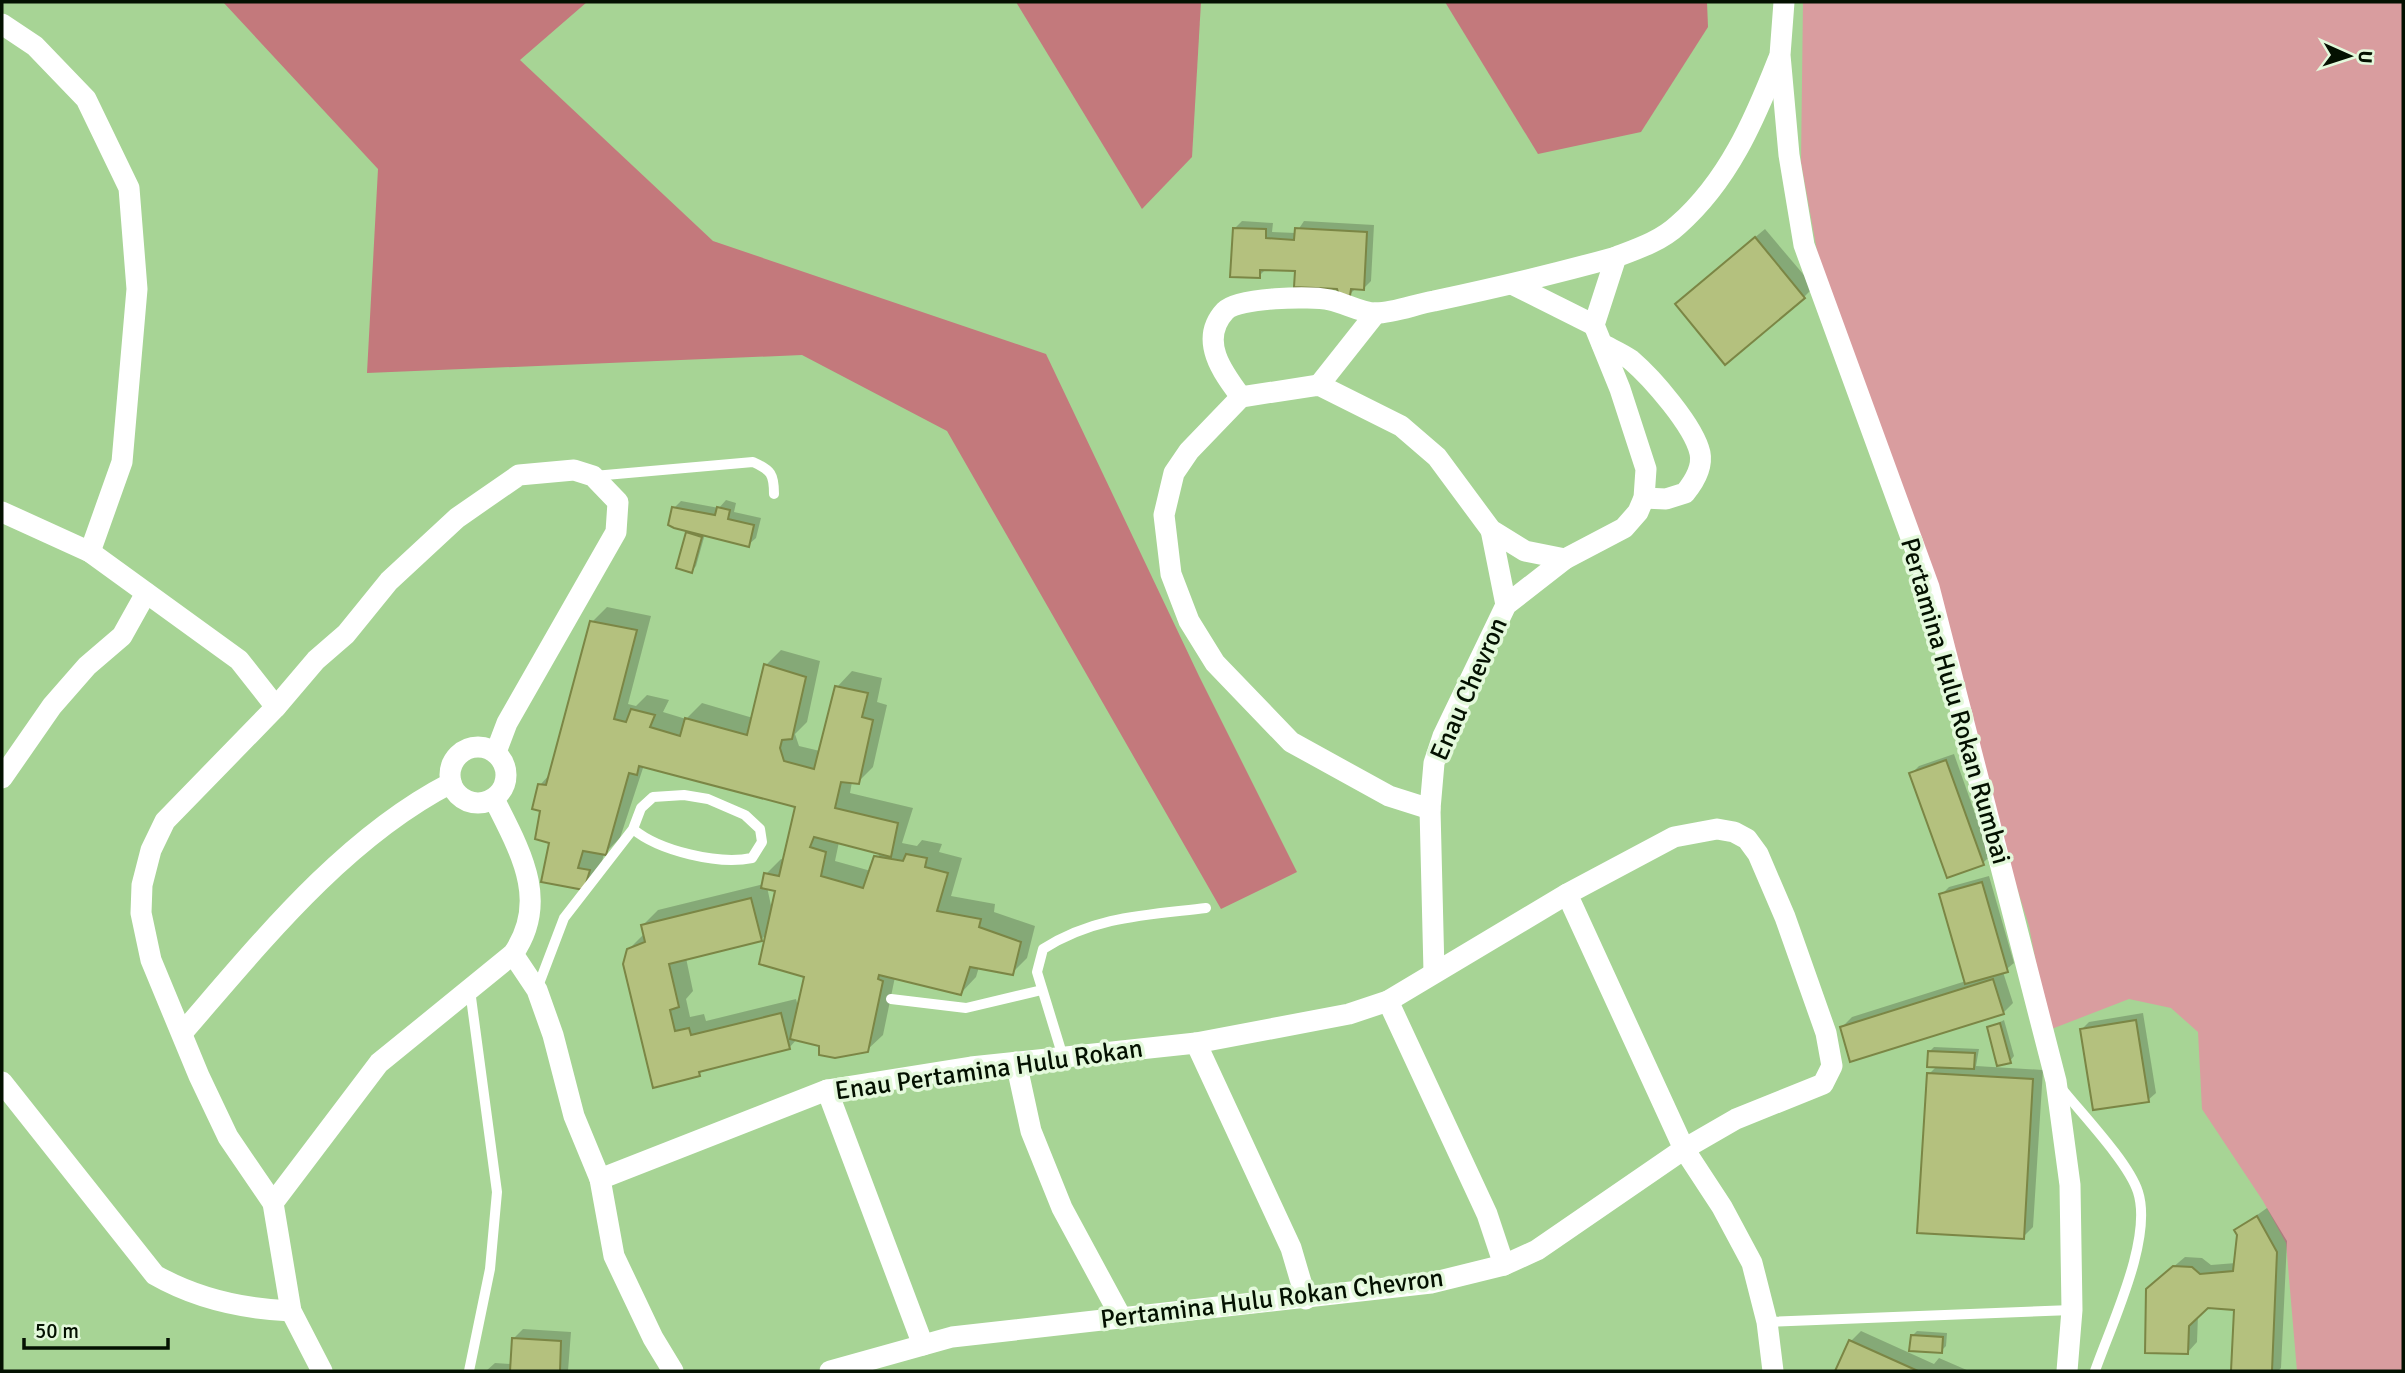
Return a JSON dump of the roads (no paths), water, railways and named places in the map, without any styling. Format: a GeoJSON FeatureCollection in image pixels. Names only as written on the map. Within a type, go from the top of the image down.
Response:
{"type":"FeatureCollection","features":[{"type":"Feature","properties":{"kind":"street","name":"Pertamina Hulu Rokan Rumbai"},"geometry":{"type":"LineString","coordinates":[[1784,2],[1780,55],[1788,155],[1804,245],[1929,587],[2056,1081],[2070,1185],[2071,1310],[2067,1371]]}},
{"type":"Feature","properties":{"kind":"street"},"geometry":{"type":"LineString","coordinates":[[2,24],[35,46],[86,99],[129,188],[138,289],[122,462],[90,552]]}},
{"type":"Feature","properties":{"kind":"street"},"geometry":{"type":"LineString","coordinates":[[1241,397],[1220,369],[1212,348],[1216,329],[1225,311],[1236,305],[1300,298],[1328,300],[1376,313],[1514,285],[1616,257],[1647,245],[1678,226],[1724,174],[1754,121],[1780,55]]}},
{"type":"Feature","properties":{"kind":"street"},"geometry":{"type":"LineString","coordinates":[[1514,285],[1598,335],[1630,359],[1682,418],[1700,452],[1699,467],[1685,493],[1666,499],[1644,498],[1646,470],[1598,335],[1616,257]]}},
{"type":"Feature","properties":{"kind":"street"},"geometry":{"type":"LineString","coordinates":[[1318,385],[1376,313]]}},
{"type":"Feature","properties":{"kind":"street"},"geometry":{"type":"LineString","coordinates":[[1430,809],[1378,791],[1291,742],[1215,663],[1189,621],[1171,575],[1164,515],[1174,473],[1189,451],[1241,397],[1318,385],[1401,425],[1437,457],[1491,530],[1525,551],[1565,559]]}},
{"type":"Feature","properties":{"kind":"street"},"geometry":{"type":"LineString","coordinates":[[322,1371],[291,1311],[274,1203],[228,1137],[199,1076],[151,960],[141,913],[142,885],[151,850],[165,821],[276,707],[316,660],[346,634],[389,581],[457,518],[519,475],[574,470],[593,476],[618,502],[616,532],[507,723],[496,752]]}},
{"type":"Feature","properties":{"kind":"street","name":"Enau Chevron"},"geometry":{"type":"LineString","coordinates":[[1434,972],[1430,809],[1434,763],[1443,736],[1506,605],[1565,559],[1624,528],[1638,512],[1644,498]]}},
{"type":"Feature","properties":{"kind":"street"},"geometry":{"type":"LineString","coordinates":[[2,512],[90,552],[239,660],[276,707]]}},
{"type":"Feature","properties":{"kind":"street"},"geometry":{"type":"LineString","coordinates":[[1491,530],[1506,605]]}},
{"type":"Feature","properties":{"kind":"street"},"geometry":{"type":"LineString","coordinates":[[2,778],[52,706],[87,666],[122,636],[146,593]]}},
{"type":"Feature","properties":{"kind":"street"},"geometry":{"type":"LineString","coordinates":[[483,747],[496,752],[506,767],[506,785],[494,799],[477,804],[461,798],[451,783],[451,769],[457,757],[469,748],[483,747]]}},
{"type":"Feature","properties":{"kind":"street"},"geometry":{"type":"LineString","coordinates":[[183,1032],[281,918],[410,804],[451,783]]}},
{"type":"Feature","properties":{"kind":"street"},"geometry":{"type":"LineString","coordinates":[[274,1203],[379,1063],[513,954],[527,934],[532,902],[520,851],[494,799]]}},
{"type":"Feature","properties":{"kind":"street","name":"Pertamina Hulu Rokan Chevron"},"geometry":{"type":"LineString","coordinates":[[830,1371],[952,1337],[1431,1283],[1504,1265],[1537,1250],[1684,1149],[1736,1119],[1823,1084],[1831,1073],[1826,1032],[1785,917],[1758,854],[1747,839],[1734,832],[1702,830],[1652,848],[1567,894]]}},
{"type":"Feature","properties":{"kind":"street"},"geometry":{"type":"LineString","coordinates":[[1567,894],[1684,1149],[1722,1207],[1752,1263],[1767,1322],[1773,1371]]}},
{"type":"Feature","properties":{"kind":"street","name":"Enau Pertamina Hulu Rokan"},"geometry":{"type":"LineString","coordinates":[[600,1179],[827,1090],[1016,1062],[1196,1043],[1309,1023],[1388,1001],[1567,894]]}},
{"type":"Feature","properties":{"kind":"street"},"geometry":{"type":"LineString","coordinates":[[513,954],[537,990],[553,1035],[574,1116],[600,1179],[614,1256],[673,1371]]}},
{"type":"Feature","properties":{"kind":"street"},"geometry":{"type":"LineString","coordinates":[[1388,1001],[1486,1214],[1504,1265]]}},
{"type":"Feature","properties":{"kind":"street"},"geometry":{"type":"LineString","coordinates":[[1196,1043],[1280,1224],[1306,1299]]}},
{"type":"Feature","properties":{"kind":"street"},"geometry":{"type":"LineString","coordinates":[[1016,1062],[1031,1131],[1062,1208],[1122,1319]]}},
{"type":"Feature","properties":{"kind":"street"},"geometry":{"type":"LineString","coordinates":[[2,1082],[155,1275],[187,1293],[259,1310],[291,1311]]}},
{"type":"Feature","properties":{"kind":"street"},"geometry":{"type":"LineString","coordinates":[[827,1090],[923,1345]]}},
{"type":"Feature","properties":{"kind":"lane"},"geometry":{"type":"LineString","coordinates":[[593,476],[752,463],[769,469],[774,477],[774,494]]}},
{"type":"Feature","properties":{"kind":"lane"},"geometry":{"type":"LineString","coordinates":[[537,990],[564,918],[633,829],[641,808],[653,797],[684,795],[708,799],[745,815],[760,829],[762,842],[752,858],[733,862],[646,841],[633,829]]}},
{"type":"Feature","properties":{"kind":"lane"},"geometry":{"type":"LineString","coordinates":[[1063,1057],[1037,972],[1043,949],[1065,935],[1100,921],[1206,908]]}},
{"type":"Feature","properties":{"kind":"lane"},"geometry":{"type":"LineString","coordinates":[[469,1371],[490,1269],[496,1192],[470,990]]}},
{"type":"Feature","properties":{"kind":"lane"},"geometry":{"type":"LineString","coordinates":[[891,999],[966,1008],[1042,990]]}},
{"type":"Feature","properties":{"kind":"lane"},"geometry":{"type":"LineString","coordinates":[[2056,1081],[2133,1183],[2140,1203],[2140,1229],[2132,1263],[2095,1371]]}},
{"type":"Feature","properties":{"kind":"lane"},"geometry":{"type":"LineString","coordinates":[[1767,1322],[2071,1310]]}}]}
